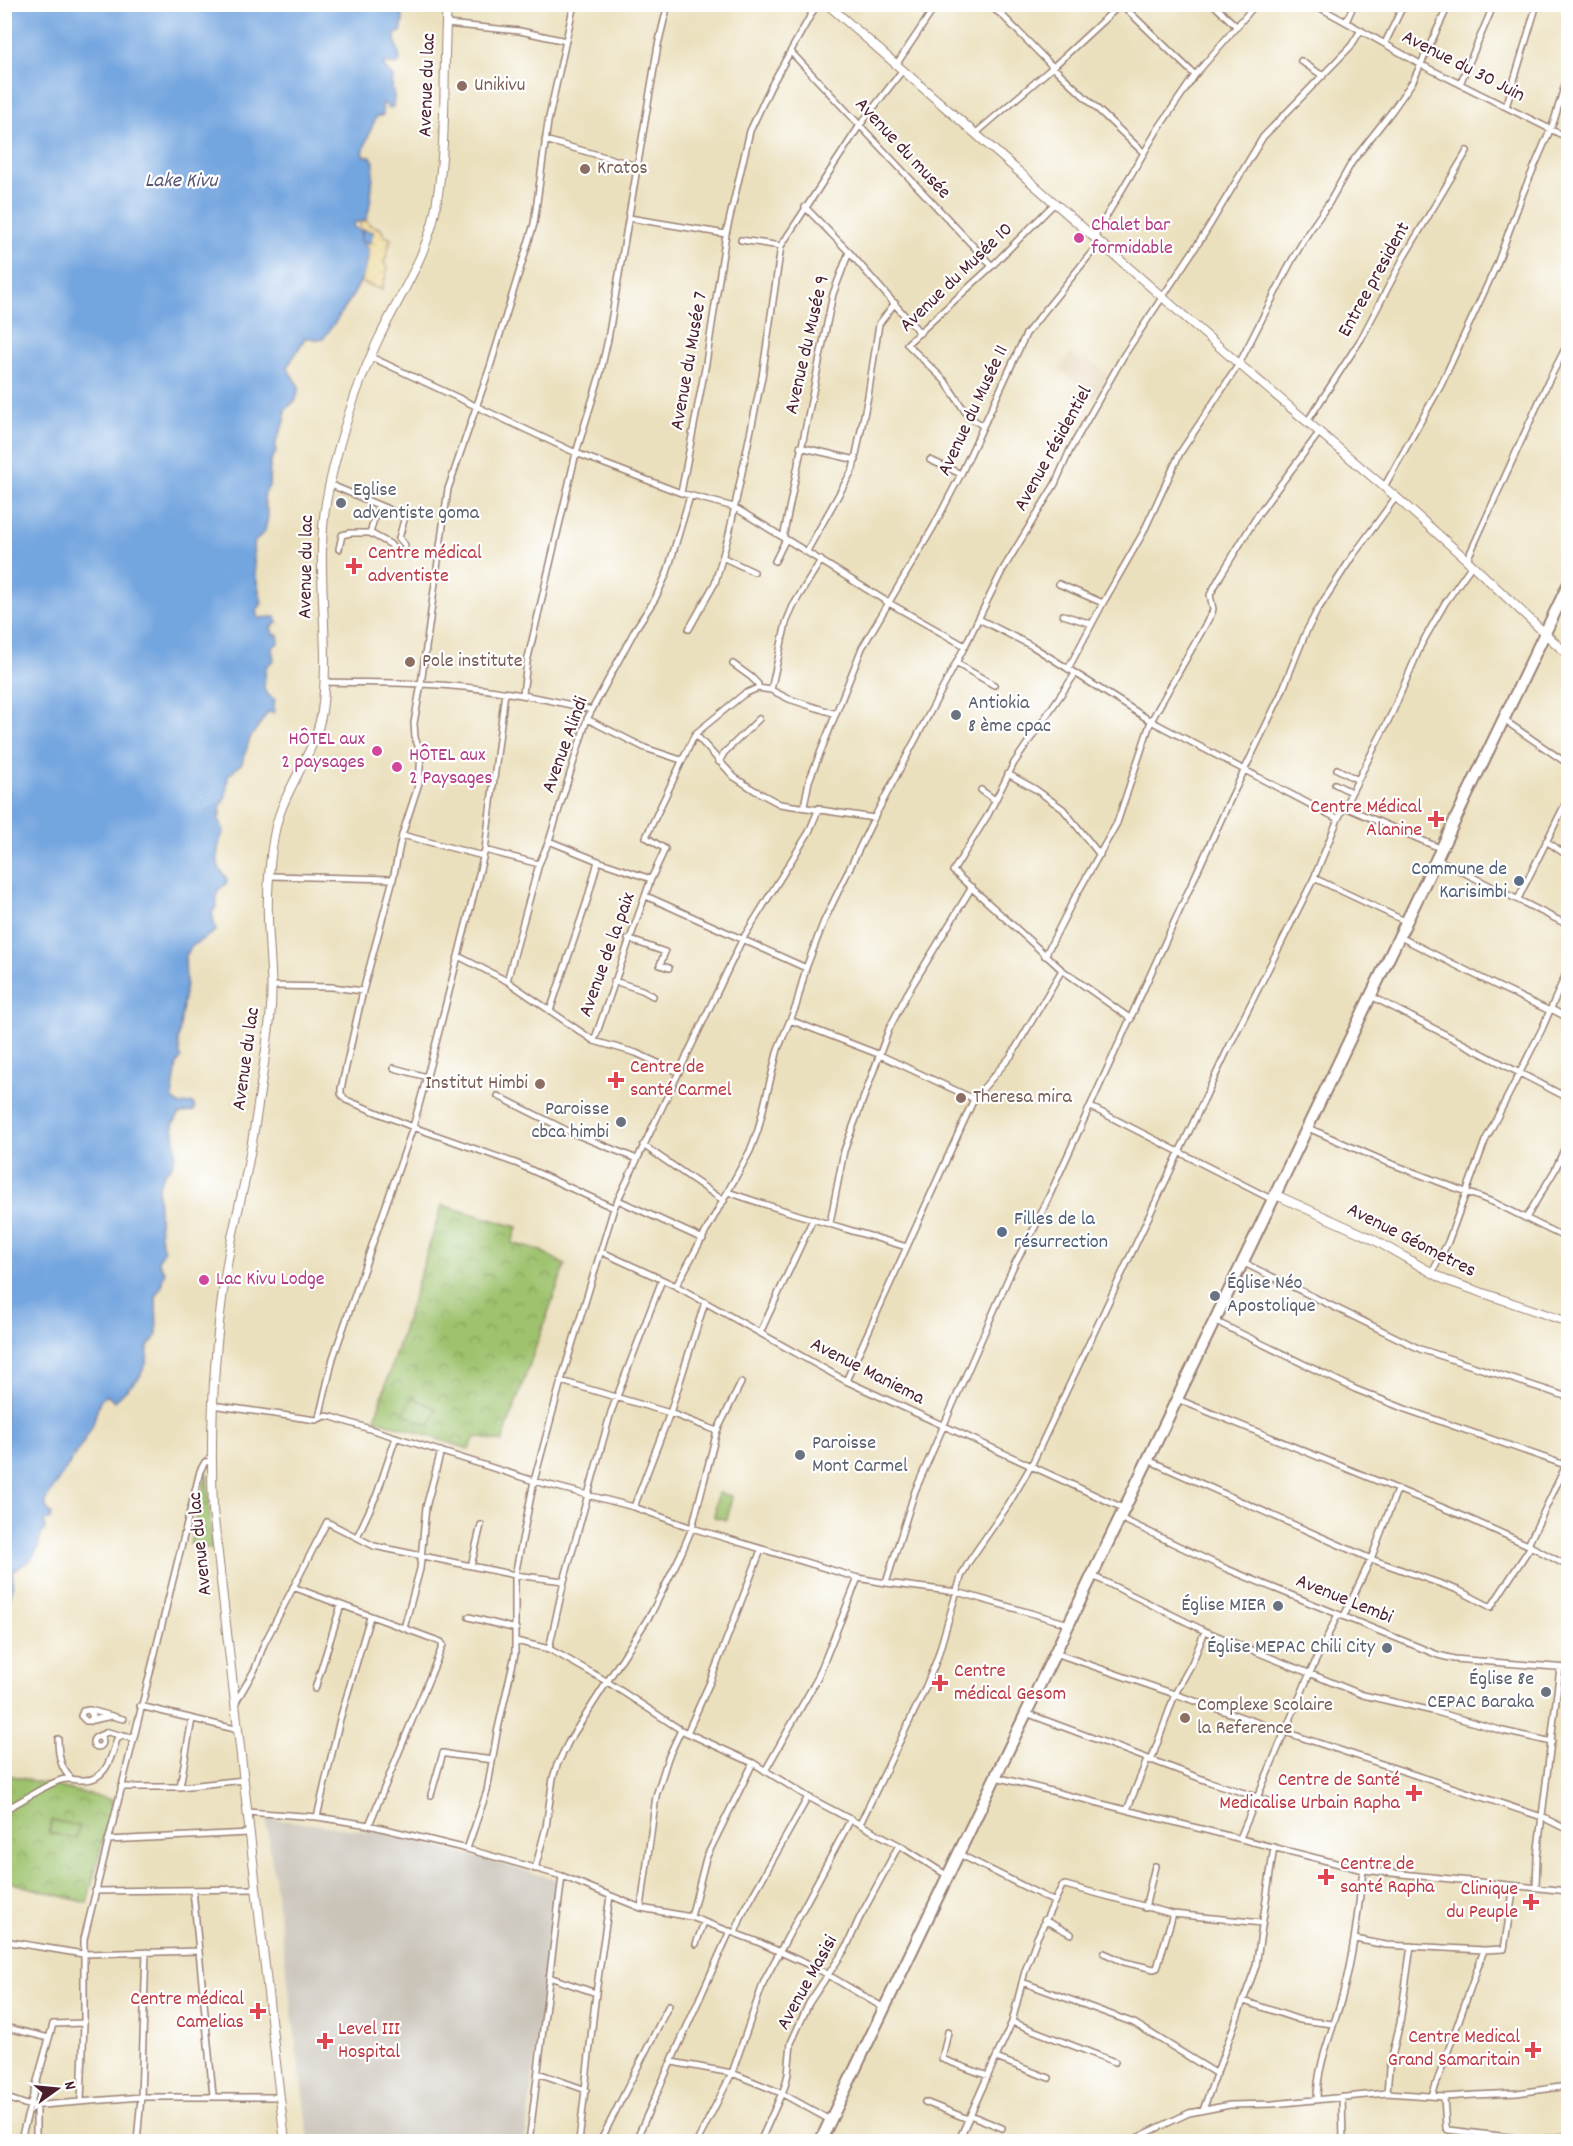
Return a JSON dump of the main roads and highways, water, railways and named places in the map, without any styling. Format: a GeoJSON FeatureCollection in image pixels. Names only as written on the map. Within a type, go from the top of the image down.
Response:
{"type":"FeatureCollection","features":[{"type":"Feature","properties":{"kind":"highway"},"geometry":{"type":"LineString","coordinates":[[820,2142],[1545,633],[1563,608],[1569,585]]}},
{"type":"Feature","properties":{"kind":"main road","name":"Avenue du lac"},"geometry":{"type":"LineString","coordinates":[[285,2142],[213,1510],[212,1405],[225,1275],[255,1122],[273,986],[268,914],[276,825],[320,721],[324,682],[321,539],[323,514],[329,484],[351,408],[371,357],[420,257],[433,220],[442,163],[447,4]]}},
{"type":"Feature","properties":{"kind":"main road"},"geometry":{"type":"LineString","coordinates":[[827,4],[1054,204],[1396,497],[1569,655]]}},
{"type":"Feature","properties":{"kind":"main road","name":"Avenue Géometres"},"geometry":{"type":"LineString","coordinates":[[1275,1197],[1369,1237],[1432,1273],[1467,1289],[1569,1322]]}},
{"type":"Feature","properties":{"kind":"water","name":"Lake Kivu"},"geometry":{"type":"Polygon","coordinates":[[[5,4],[383,4],[401,10],[403,21],[401,32],[395,34],[400,62],[396,65],[383,63],[393,77],[393,107],[388,108],[382,104],[383,115],[376,117],[363,155],[371,157],[374,162],[368,215],[365,220],[353,223],[354,228],[361,230],[361,239],[363,230],[373,232],[370,243],[361,241],[368,249],[364,272],[345,308],[323,339],[305,338],[288,366],[299,387],[296,400],[285,410],[285,420],[276,442],[276,452],[270,462],[269,486],[264,499],[268,516],[265,531],[253,544],[255,573],[262,603],[256,612],[259,618],[275,617],[278,622],[271,627],[273,634],[278,635],[279,642],[272,648],[274,660],[266,667],[264,688],[266,693],[275,700],[274,710],[273,713],[268,712],[250,738],[242,763],[228,776],[226,796],[218,817],[224,831],[219,845],[219,867],[227,880],[226,884],[218,890],[216,907],[212,912],[216,931],[192,946],[185,957],[186,983],[178,1041],[181,1058],[177,1064],[172,1098],[180,1105],[193,1103],[195,1109],[179,1114],[173,1125],[175,1155],[171,1167],[165,1172],[158,1188],[160,1236],[164,1251],[158,1261],[165,1273],[162,1286],[156,1295],[157,1336],[148,1346],[147,1361],[139,1378],[114,1402],[107,1395],[100,1400],[86,1438],[45,1501],[52,1515],[49,1520],[44,1521],[45,1529],[32,1558],[13,1571],[11,1593],[5,1606],[5,4]]]}},
{"type":"Feature","properties":{"kind":"tunnel"},"geometry":{"type":"LineString","coordinates":[[123,1719],[131,1722]]}},
{"type":"Feature","properties":{"kind":"place","name":"Unikivu"},"geometry":{"type":"Point","coordinates":[462,86]}},
{"type":"Feature","properties":{"kind":"place","name":"Kratos"},"geometry":{"type":"Point","coordinates":[585,169]}},
{"type":"Feature","properties":{"kind":"place","name":"Chalet bar formidable"},"geometry":{"type":"Point","coordinates":[1079,238]}},
{"type":"Feature","properties":{"kind":"place","name":"Eglise adventiste goma"},"geometry":{"type":"Point","coordinates":[341,503]}},
{"type":"Feature","properties":{"kind":"place","name":"Centre médical adventiste"},"geometry":{"type":"Point","coordinates":[354,566]}},
{"type":"Feature","properties":{"kind":"place","name":"Pole institute"},"geometry":{"type":"Point","coordinates":[410,662]}},
{"type":"Feature","properties":{"kind":"place","name":"Antiokia 8 ème cpac"},"geometry":{"type":"Point","coordinates":[956,715]}},
{"type":"Feature","properties":{"kind":"place","name":"HÔTEL aux 2 paysages"},"geometry":{"type":"Point","coordinates":[377,751]}},
{"type":"Feature","properties":{"kind":"place","name":"HÔTEL aux 2 Paysages"},"geometry":{"type":"Point","coordinates":[397,767]}},
{"type":"Feature","properties":{"kind":"place","name":"Centre Médical Alanine"},"geometry":{"type":"Point","coordinates":[1436,819]}},
{"type":"Feature","properties":{"kind":"place","name":"Commune de Karisimbi"},"geometry":{"type":"Point","coordinates":[1519,881]}},
{"type":"Feature","properties":{"kind":"place","name":"Centre de santé Carmel"},"geometry":{"type":"Point","coordinates":[616,1080]}},
{"type":"Feature","properties":{"kind":"place","name":"Institut Himbi"},"geometry":{"type":"Point","coordinates":[540,1084]}},
{"type":"Feature","properties":{"kind":"place","name":"Theresa mira"},"geometry":{"type":"Point","coordinates":[961,1098]}},
{"type":"Feature","properties":{"kind":"place","name":"Paroisse cbca himbi"},"geometry":{"type":"Point","coordinates":[621,1122]}},
{"type":"Feature","properties":{"kind":"place","name":"Filles de la résurrection"},"geometry":{"type":"Point","coordinates":[1002,1232]}},
{"type":"Feature","properties":{"kind":"place","name":"Lac Kivu Lodge"},"geometry":{"type":"Point","coordinates":[204,1280]}},
{"type":"Feature","properties":{"kind":"place","name":"Église Néo Apostolique"},"geometry":{"type":"Point","coordinates":[1215,1296]}},
{"type":"Feature","properties":{"kind":"place","name":"Paroisse Mont Carmel"},"geometry":{"type":"Point","coordinates":[800,1455]}},
{"type":"Feature","properties":{"kind":"place","name":"Église MIER"},"geometry":{"type":"Point","coordinates":[1278,1606]}},
{"type":"Feature","properties":{"kind":"place","name":"Église MEPAC Chili City"},"geometry":{"type":"Point","coordinates":[1387,1648]}},
{"type":"Feature","properties":{"kind":"place","name":"Centre médical Gesom"},"geometry":{"type":"Point","coordinates":[940,1683]}},
{"type":"Feature","properties":{"kind":"place","name":"Église 8e CEPAC Baraka"},"geometry":{"type":"Point","coordinates":[1546,1692]}},
{"type":"Feature","properties":{"kind":"place","name":"Complexe Scolaire la Reference"},"geometry":{"type":"Point","coordinates":[1185,1718]}},
{"type":"Feature","properties":{"kind":"place","name":"Centre de Santé Medicalise Urbain Rapha"},"geometry":{"type":"Point","coordinates":[1414,1793]}},
{"type":"Feature","properties":{"kind":"place","name":"Centre de santé Rapha"},"geometry":{"type":"Point","coordinates":[1326,1877]}},
{"type":"Feature","properties":{"kind":"place","name":"Clinique du Peuple"},"geometry":{"type":"Point","coordinates":[1531,1902]}},
{"type":"Feature","properties":{"kind":"place","name":"Centre médical Camelias"},"geometry":{"type":"Point","coordinates":[258,2011]}},
{"type":"Feature","properties":{"kind":"place","name":"Level III Hospital"},"geometry":{"type":"Point","coordinates":[325,2041]}},
{"type":"Feature","properties":{"kind":"place","name":"Centre Medical Grand Samaritain"},"geometry":{"type":"Point","coordinates":[1533,2050]}}]}
